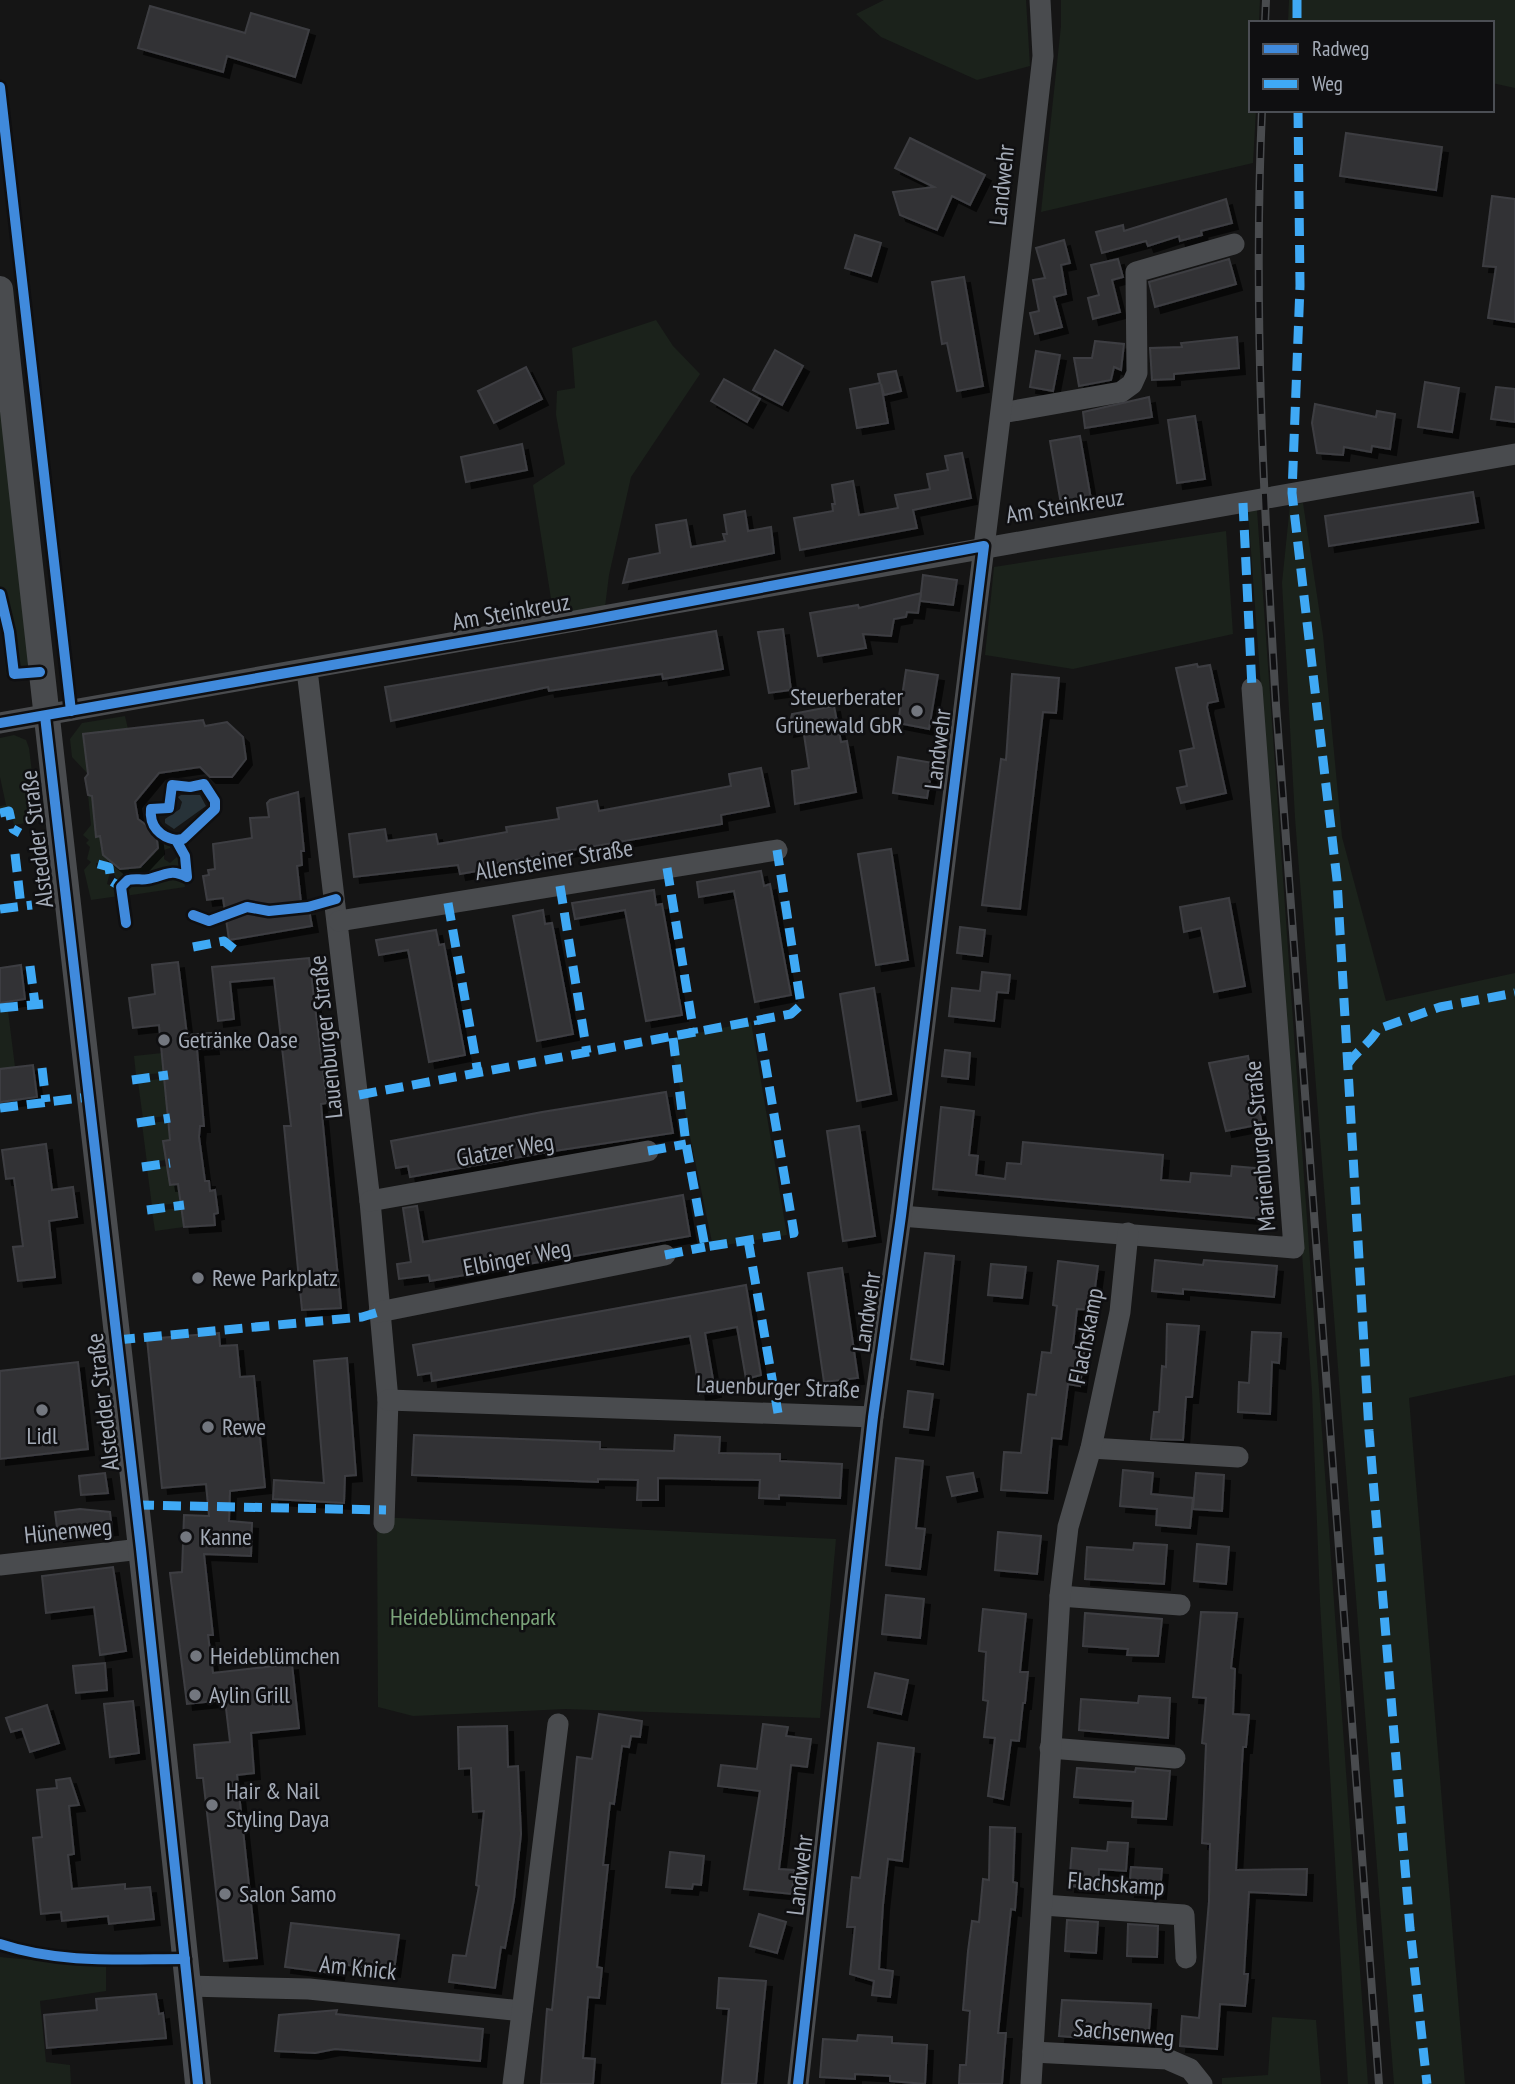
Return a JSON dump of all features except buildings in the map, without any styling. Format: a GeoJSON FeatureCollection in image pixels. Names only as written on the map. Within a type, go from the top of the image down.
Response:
{"type":"FeatureCollection","features":[{"type":"Feature","properties":{"kind":"street","name":"Landwehr"},"geometry":{"type":"LineString","coordinates":[[798,2084],[873,1417],[901,1216],[1002,413],[1043,56],[1040,0]]}},
{"type":"Feature","properties":{"kind":"street"},"geometry":{"type":"LineString","coordinates":[[1002,413],[1121,392],[1132,384],[1137,373],[1136,272],[1234,244]]}},
{"type":"Feature","properties":{"kind":"street","name":"Alstedder Straße"},"geometry":{"type":"LineString","coordinates":[[0,289],[198,2084]]}},
{"type":"Feature","properties":{"kind":"street","name":"Am Steinkreuz"},"geometry":{"type":"LineString","coordinates":[[0,723],[307,670],[984,546],[1264,500],[1515,454]]}},
{"type":"Feature","properties":{"kind":"street","name":"Lauenburger Straße"},"geometry":{"type":"LineString","coordinates":[[307,670],[339,921],[370,1201],[388,1400],[384,1523]]}},
{"type":"Feature","properties":{"kind":"street","name":"Marienburger Straße"},"geometry":{"type":"LineString","coordinates":[[901,1216],[1294,1248],[1252,688]]}},
{"type":"Feature","properties":{"kind":"street","name":"Allensteiner Straße"},"geometry":{"type":"LineString","coordinates":[[339,921],[778,850]]}},
{"type":"Feature","properties":{"kind":"street","name":"Glatzer Weg"},"geometry":{"type":"LineString","coordinates":[[370,1201],[648,1151]]}},
{"type":"Feature","properties":{"kind":"street","name":"Flachskamp"},"geometry":{"type":"LineString","coordinates":[[1031,2084],[1060,1596],[1068,1527],[1091,1448],[1120,1312],[1128,1233]]}},
{"type":"Feature","properties":{"kind":"street","name":"Elbinger Weg"},"geometry":{"type":"LineString","coordinates":[[379,1312],[665,1255]]}},
{"type":"Feature","properties":{"kind":"street","name":"Lauenburger Straße"},"geometry":{"type":"LineString","coordinates":[[388,1400],[873,1417]]}},
{"type":"Feature","properties":{"kind":"street"},"geometry":{"type":"LineString","coordinates":[[1091,1448],[1238,1457]]}},
{"type":"Feature","properties":{"kind":"street","name":"Hünenweg"},"geometry":{"type":"LineString","coordinates":[[0,1564],[141,1549]]}},
{"type":"Feature","properties":{"kind":"street"},"geometry":{"type":"LineString","coordinates":[[1060,1596],[1180,1605]]}},
{"type":"Feature","properties":{"kind":"street"},"geometry":{"type":"LineString","coordinates":[[513,2084],[558,1724]]}},
{"type":"Feature","properties":{"kind":"street"},"geometry":{"type":"LineString","coordinates":[[1050,1748],[1175,1758]]}},
{"type":"Feature","properties":{"kind":"street","name":"Flachskamp"},"geometry":{"type":"LineString","coordinates":[[1043,1905],[1184,1915],[1186,1958]]}},
{"type":"Feature","properties":{"kind":"street","name":"Am Knick"},"geometry":{"type":"LineString","coordinates":[[188,1986],[309,1989],[522,2011]]}},
{"type":"Feature","properties":{"kind":"street","name":"Sachsenweg"},"geometry":{"type":"LineString","coordinates":[[1033,2052],[1167,2059],[1190,2069],[1202,2084]]}},
{"type":"Feature","properties":{"kind":"green space"},"geometry":{"type":"Polygon","coordinates":[[[884,0],[1026,0],[1030,66],[977,80],[881,37],[856,14],[884,0]]]}},
{"type":"Feature","properties":{"kind":"green space"},"geometry":{"type":"Polygon","coordinates":[[[1061,0],[1260,0],[1259,21],[1249,21],[1249,112],[1256,112],[1253,163],[1041,212],[1061,26],[1061,0]]]}},
{"type":"Feature","properties":{"kind":"green space"},"geometry":{"type":"Polygon","coordinates":[[[1289,0],[1515,0],[1515,88],[1494,83],[1494,21],[1288,21],[1289,0]]]}},
{"type":"Feature","properties":{"kind":"green space"},"geometry":{"type":"Polygon","coordinates":[[[0,289],[40,672],[6,675],[0,613],[0,289]]]}},
{"type":"Feature","properties":{"kind":"green space"},"geometry":{"type":"Polygon","coordinates":[[[656,320],[673,346],[700,374],[631,477],[609,575],[604,615],[555,624],[533,485],[565,464],[556,415],[557,391],[575,388],[572,348],[656,320]]]}},
{"type":"Feature","properties":{"kind":"green space"},"geometry":{"type":"Polygon","coordinates":[[[1303,503],[1323,635],[1342,837],[1386,1001],[1515,973],[1515,1375],[1409,1398],[1465,2084],[1394,2084],[1295,818],[1282,583],[1290,505],[1303,503]]]}},
{"type":"Feature","properties":{"kind":"green space"},"geometry":{"type":"Polygon","coordinates":[[[1248,510],[1257,510],[1368,2084],[1348,2084],[1320,1602],[1312,1391],[1248,510]]]}},
{"type":"Feature","properties":{"kind":"green space"},"geometry":{"type":"Polygon","coordinates":[[[1226,531],[1233,634],[1073,669],[985,655],[994,567],[1226,531]]]}},
{"type":"Feature","properties":{"kind":"green space"},"geometry":{"type":"Polygon","coordinates":[[[125,716],[128,729],[83,734],[88,774],[72,757],[70,739],[82,723],[125,716]]]}},
{"type":"Feature","properties":{"kind":"green space"},"geometry":{"type":"Polygon","coordinates":[[[14,735],[26,740],[29,748],[38,821],[14,825],[10,809],[0,811],[0,806],[6,805],[0,777],[0,738],[14,735]]]}},
{"type":"Feature","properties":{"kind":"green space"},"geometry":{"type":"Polygon","coordinates":[[[88,795],[92,796],[96,836],[100,836],[103,855],[120,869],[140,867],[158,848],[156,832],[170,843],[170,848],[164,850],[164,859],[170,863],[178,856],[183,859],[182,870],[168,867],[152,876],[129,876],[119,884],[109,864],[96,863],[96,867],[102,866],[110,872],[107,884],[117,888],[119,896],[91,900],[84,870],[91,862],[87,859],[90,847],[86,843],[89,840],[83,835],[91,825],[88,795]]]}},
{"type":"Feature","properties":{"kind":"green space"},"geometry":{"type":"Polygon","coordinates":[[[167,874],[175,874],[184,880],[185,887],[125,896],[129,883],[151,884],[167,874]]]}},
{"type":"Feature","properties":{"kind":"green space"},"geometry":{"type":"Polygon","coordinates":[[[8,1011],[15,1067],[0,1069],[0,1012],[8,1011]]]}},
{"type":"Feature","properties":{"kind":"green space"},"geometry":{"type":"Polygon","coordinates":[[[751,1022],[787,1235],[713,1247],[670,1041],[673,1038],[751,1022]]]}},
{"type":"Feature","properties":{"kind":"green space"},"geometry":{"type":"Polygon","coordinates":[[[162,1053],[164,1073],[136,1075],[134,1056],[162,1053]]]}},
{"type":"Feature","properties":{"kind":"green space"},"geometry":{"type":"Polygon","coordinates":[[[166,1078],[166,1116],[143,1119],[138,1082],[166,1078]]]}},
{"type":"Feature","properties":{"kind":"green space"},"geometry":{"type":"Polygon","coordinates":[[[167,1121],[170,1140],[163,1141],[166,1160],[147,1163],[142,1124],[167,1121]]]}},
{"type":"Feature","properties":{"kind":"green space"},"geometry":{"type":"Polygon","coordinates":[[[167,1166],[170,1185],[178,1184],[180,1203],[152,1206],[147,1168],[167,1166]]]}},
{"type":"Feature","properties":{"kind":"green space"},"geometry":{"type":"Polygon","coordinates":[[[182,1208],[184,1227],[155,1231],[152,1211],[182,1208]]]}},
{"type":"Feature","properties":{"kind":"green space","name":"Heideblümchenpark"},"geometry":{"type":"Polygon","coordinates":[[[377,1517],[836,1539],[820,1718],[565,1709],[413,1716],[378,1707],[377,1517]]]}},
{"type":"Feature","properties":{"kind":"green space"},"geometry":{"type":"Polygon","coordinates":[[[0,1957],[106,1967],[106,1991],[40,2001],[46,2062],[70,2065],[71,2084],[0,2084],[0,1957]]]}},
{"type":"Feature","properties":{"kind":"green space"},"geometry":{"type":"Polygon","coordinates":[[[1272,2017],[1316,2020],[1321,2084],[1222,2084],[1222,2078],[1268,2075],[1272,2017]]]}},
{"type":"Feature","properties":{"kind":"shaded area"},"geometry":{"type":"Polygon","coordinates":[[[200,795],[206,806],[174,829],[165,823],[165,819],[180,809],[182,802],[178,797],[200,795]]]}},
{"type":"Feature","properties":{"kind":"railway"},"geometry":{"type":"LineString","coordinates":[[1265,21],[1266,0]]}},
{"type":"Feature","properties":{"kind":"railway"},"geometry":{"type":"LineString","coordinates":[[1262,112],[1259,334],[1276,705],[1379,2084]]}},
{"type":"Feature","properties":{"kind":"marked path"},"geometry":{"type":"LineString","coordinates":[[1297,0],[1297,21]]}},
{"type":"Feature","properties":{"kind":"marked path"},"geometry":{"type":"LineString","coordinates":[[1298,112],[1300,286],[1292,493],[1337,880],[1369,1431],[1410,1928],[1427,2084]]}},
{"type":"Feature","properties":{"kind":"marked path"},"geometry":{"type":"LineString","coordinates":[[1243,503],[1252,688]]}},
{"type":"Feature","properties":{"kind":"marked path"},"geometry":{"type":"LineString","coordinates":[[0,813],[9,811],[13,829],[20,833]]}},
{"type":"Feature","properties":{"kind":"marked path"},"geometry":{"type":"LineString","coordinates":[[359,1095],[791,1014],[801,1005],[777,850]]}},
{"type":"Feature","properties":{"kind":"marked path"},"geometry":{"type":"LineString","coordinates":[[15,854],[21,906]]}},
{"type":"Feature","properties":{"kind":"marked path"},"geometry":{"type":"LineString","coordinates":[[98,864],[109,867],[111,881],[121,887]]}},
{"type":"Feature","properties":{"kind":"marked path"},"geometry":{"type":"LineString","coordinates":[[667,868],[694,1034]]}},
{"type":"Feature","properties":{"kind":"marked path"},"geometry":{"type":"LineString","coordinates":[[560,886],[587,1053]]}},
{"type":"Feature","properties":{"kind":"marked path"},"geometry":{"type":"LineString","coordinates":[[448,903],[478,1073]]}},
{"type":"Feature","properties":{"kind":"marked path"},"geometry":{"type":"LineString","coordinates":[[0,909],[32,905]]}},
{"type":"Feature","properties":{"kind":"marked path"},"geometry":{"type":"LineString","coordinates":[[193,947],[224,941],[234,949]]}},
{"type":"Feature","properties":{"kind":"marked path"},"geometry":{"type":"LineString","coordinates":[[30,966],[35,1004]]}},
{"type":"Feature","properties":{"kind":"marked path"},"geometry":{"type":"LineString","coordinates":[[1347,1065],[1378,1029],[1440,1007],[1515,993]]}},
{"type":"Feature","properties":{"kind":"marked path"},"geometry":{"type":"LineString","coordinates":[[0,1008],[43,1004]]}},
{"type":"Feature","properties":{"kind":"marked path"},"geometry":{"type":"LineString","coordinates":[[673,1038],[686,1144],[705,1247],[794,1233],[758,1020]]}},
{"type":"Feature","properties":{"kind":"marked path"},"geometry":{"type":"LineString","coordinates":[[42,1068],[46,1102]]}},
{"type":"Feature","properties":{"kind":"marked path"},"geometry":{"type":"LineString","coordinates":[[132,1080],[168,1075]]}},
{"type":"Feature","properties":{"kind":"marked path"},"geometry":{"type":"LineString","coordinates":[[0,1108],[88,1097]]}},
{"type":"Feature","properties":{"kind":"marked path"},"geometry":{"type":"LineString","coordinates":[[137,1123],[170,1118]]}},
{"type":"Feature","properties":{"kind":"marked path"},"geometry":{"type":"LineString","coordinates":[[648,1151],[686,1144]]}},
{"type":"Feature","properties":{"kind":"marked path"},"geometry":{"type":"LineString","coordinates":[[142,1167],[170,1163]]}},
{"type":"Feature","properties":{"kind":"marked path"},"geometry":{"type":"LineString","coordinates":[[147,1210],[184,1205]]}},
{"type":"Feature","properties":{"kind":"marked path"},"geometry":{"type":"LineString","coordinates":[[748,1240],[778,1413]]}},
{"type":"Feature","properties":{"kind":"marked path"},"geometry":{"type":"LineString","coordinates":[[665,1255],[705,1247]]}},
{"type":"Feature","properties":{"kind":"marked path"},"geometry":{"type":"LineString","coordinates":[[117,1340],[362,1317],[379,1312]]}},
{"type":"Feature","properties":{"kind":"marked path"},"geometry":{"type":"LineString","coordinates":[[136,1505],[386,1510]]}},
{"type":"Feature","properties":{"kind":"cycle path"},"geometry":{"type":"LineString","coordinates":[[0,87],[71,711]]}},
{"type":"Feature","properties":{"kind":"cycle path"},"geometry":{"type":"LineString","coordinates":[[0,723],[590,620],[984,546],[901,1216],[873,1417],[798,2084]]}},
{"type":"Feature","properties":{"kind":"cycle path"},"geometry":{"type":"LineString","coordinates":[[0,594],[9,632],[14,674],[40,672]]}},
{"type":"Feature","properties":{"kind":"cycle path"},"geometry":{"type":"LineString","coordinates":[[45,716],[141,1549],[198,2084]]}},
{"type":"Feature","properties":{"kind":"cycle path"},"geometry":{"type":"LineString","coordinates":[[126,923],[121,887],[128,880],[149,879],[173,873],[187,877],[185,856],[176,840],[183,839],[215,809],[215,801],[204,784],[190,787],[172,785],[169,808],[151,809],[152,821],[157,830],[176,840]]}},
{"type":"Feature","properties":{"kind":"cycle path"},"geometry":{"type":"LineString","coordinates":[[193,915],[209,921],[247,907],[269,911],[308,907],[336,899]]}},
{"type":"Feature","properties":{"kind":"cycle path"},"geometry":{"type":"LineString","coordinates":[[0,1944],[69,1958],[185,1959]]}},
{"type":"Feature","properties":{"kind":"place","name":"Steuerberater Grünewald GbR"},"geometry":{"type":"Point","coordinates":[917,711]}},
{"type":"Feature","properties":{"kind":"place","name":"Getränke Oase"},"geometry":{"type":"Point","coordinates":[164,1040]}},
{"type":"Feature","properties":{"kind":"place","name":"Rewe Parkplatz"},"geometry":{"type":"Point","coordinates":[198,1278]}},
{"type":"Feature","properties":{"kind":"place","name":"Lidl"},"geometry":{"type":"Point","coordinates":[42,1410]}},
{"type":"Feature","properties":{"kind":"place","name":"Rewe"},"geometry":{"type":"Point","coordinates":[208,1427]}},
{"type":"Feature","properties":{"kind":"place","name":"Kanne"},"geometry":{"type":"Point","coordinates":[186,1537]}},
{"type":"Feature","properties":{"kind":"place","name":"Heideblümchen"},"geometry":{"type":"Point","coordinates":[196,1656]}},
{"type":"Feature","properties":{"kind":"place","name":"Aylin Grill"},"geometry":{"type":"Point","coordinates":[195,1695]}},
{"type":"Feature","properties":{"kind":"place","name":"Hair & Nail Styling Daya"},"geometry":{"type":"Point","coordinates":[212,1805]}},
{"type":"Feature","properties":{"kind":"place","name":"Salon Samo"},"geometry":{"type":"Point","coordinates":[225,1894]}}]}
